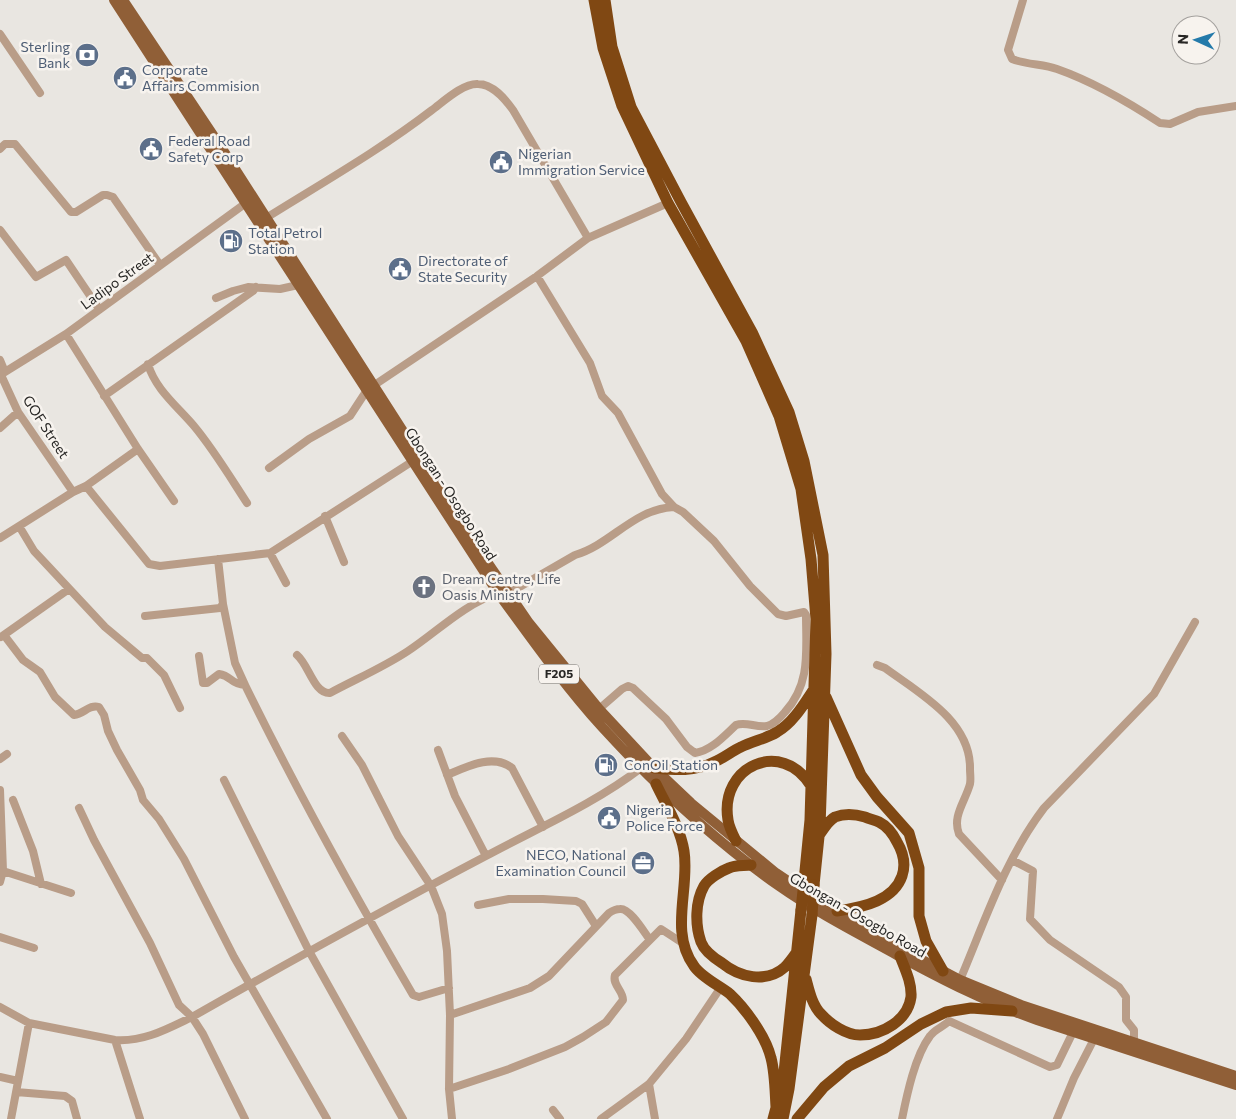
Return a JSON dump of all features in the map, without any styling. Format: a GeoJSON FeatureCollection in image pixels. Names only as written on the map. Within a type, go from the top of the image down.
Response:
{"type":"FeatureCollection","features":[{"type":"Feature","properties":{"kind":"highway"},"geometry":{"type":"LineString","coordinates":[[594,0],[604,48],[622,106],[668,203],[746,341],[779,416],[801,489],[812,559],[816,619],[819,692],[820,834],[801,910],[783,1082],[773,1119]]}},
{"type":"Feature","properties":{"kind":"highway"},"geometry":{"type":"LineString","coordinates":[[605,0],[612,47],[631,107],[754,334],[789,412],[804,461],[823,555],[826,654],[819,692],[811,786],[809,883],[812,915],[790,1089],[783,1119]]}},
{"type":"Feature","properties":{"kind":"highway"},"geometry":{"type":"LineString","coordinates":[[654,768],[683,770],[703,767],[715,762],[741,747],[768,737],[788,724],[819,692]]}},
{"type":"Feature","properties":{"kind":"highway"},"geometry":{"type":"LineString","coordinates":[[819,692],[861,774],[877,797],[908,833],[919,868],[919,916],[926,941],[943,971]]}},
{"type":"Feature","properties":{"kind":"highway"},"geometry":{"type":"LineString","coordinates":[[736,842],[728,820],[727,807],[729,792],[742,772],[752,765],[764,761],[778,762],[797,770],[805,776],[811,786]]}},
{"type":"Feature","properties":{"kind":"highway"},"geometry":{"type":"LineString","coordinates":[[656,784],[676,824],[684,851],[682,906],[684,944],[694,967],[730,995],[763,1038],[771,1057],[776,1107]]}},
{"type":"Feature","properties":{"kind":"highway"},"geometry":{"type":"LineString","coordinates":[[820,834],[833,818],[844,814],[858,815],[880,822],[890,830],[896,839],[902,850],[905,862],[899,882],[894,890],[879,901],[837,912]]}},
{"type":"Feature","properties":{"kind":"highway"},"geometry":{"type":"LineString","coordinates":[[751,865],[729,868],[717,874],[704,885],[699,899],[696,919],[701,943],[730,970],[748,977],[763,977],[776,973],[797,952]]}},
{"type":"Feature","properties":{"kind":"highway"},"geometry":{"type":"LineString","coordinates":[[804,975],[815,1006],[825,1018],[843,1030],[860,1035],[876,1032],[890,1028],[908,1006],[911,986],[900,956]]}},
{"type":"Feature","properties":{"kind":"highway"},"geometry":{"type":"LineString","coordinates":[[797,1119],[824,1087],[849,1066],[885,1048],[921,1024],[946,1012],[971,1008],[1012,1012]]}},
{"type":"Feature","properties":{"kind":"main road","name":"Gbongan - Osogbo Road"},"geometry":{"type":"LineString","coordinates":[[114,0],[298,285],[371,388],[529,623],[599,709],[654,768],[736,842],[776,873],[837,912],[960,980],[1021,1006],[1236,1076]]}},
{"type":"Feature","properties":{"kind":"main road","name":"Gbongan - Osogbo Road"},"geometry":{"type":"LineString","coordinates":[[123,0],[216,139],[266,218],[413,460],[498,593],[564,681],[601,726],[656,784],[751,865],[806,903],[954,986],[1012,1012],[1236,1085]]}},
{"type":"Feature","properties":{"kind":"street"},"geometry":{"type":"LineString","coordinates":[[1023,0],[1008,50],[1012,59],[1025,64],[1056,68],[1106,90],[1160,124],[1170,124],[1198,112],[1236,106]]}},
{"type":"Feature","properties":{"kind":"street"},"geometry":{"type":"LineString","coordinates":[[0,34],[40,93]]}},
{"type":"Feature","properties":{"kind":"street"},"geometry":{"type":"LineString","coordinates":[[266,218],[406,130],[455,93],[473,84],[479,84],[494,89],[513,110],[588,238]]}},
{"type":"Feature","properties":{"kind":"street"},"geometry":{"type":"LineString","coordinates":[[0,149],[8,143],[15,144],[71,212],[76,212],[107,194],[112,197],[160,265]]}},
{"type":"Feature","properties":{"kind":"street","name":"Ladipo Street"},"geometry":{"type":"LineString","coordinates":[[2,374],[66,334],[246,203]]}},
{"type":"Feature","properties":{"kind":"street"},"geometry":{"type":"LineString","coordinates":[[269,468],[309,439],[350,416],[371,388],[537,276],[588,238],[668,203]]}},
{"type":"Feature","properties":{"kind":"street"},"geometry":{"type":"LineString","coordinates":[[0,230],[36,277],[66,260],[99,309]]}},
{"type":"Feature","properties":{"kind":"street"},"geometry":{"type":"LineString","coordinates":[[537,276],[590,363],[602,396],[618,412],[662,494],[714,542],[750,586],[778,614],[786,616],[804,612],[806,615],[806,660],[804,676],[798,696],[779,719],[768,726],[736,725],[710,748],[701,753],[695,753],[690,751],[666,719],[633,688],[628,686],[622,688],[599,709]]}},
{"type":"Feature","properties":{"kind":"street"},"geometry":{"type":"LineString","coordinates":[[216,298],[233,291],[256,287],[280,289],[298,285]]}},
{"type":"Feature","properties":{"kind":"street"},"geometry":{"type":"LineString","coordinates":[[104,396],[253,291],[256,287]]}},
{"type":"Feature","properties":{"kind":"street"},"geometry":{"type":"LineString","coordinates":[[66,334],[138,449],[174,501]]}},
{"type":"Feature","properties":{"kind":"street","name":"GOF Street"},"geometry":{"type":"LineString","coordinates":[[0,360],[2,374],[18,412],[73,492]]}},
{"type":"Feature","properties":{"kind":"street"},"geometry":{"type":"LineString","coordinates":[[148,364],[150,371],[164,391],[206,442],[247,503]]}},
{"type":"Feature","properties":{"kind":"street"},"geometry":{"type":"LineString","coordinates":[[0,428],[18,412]]}},
{"type":"Feature","properties":{"kind":"street"},"geometry":{"type":"LineString","coordinates":[[0,538],[73,492],[86,486],[138,449]]}},
{"type":"Feature","properties":{"kind":"street"},"geometry":{"type":"LineString","coordinates":[[86,486],[149,564],[160,566],[270,553],[413,460]]}},
{"type":"Feature","properties":{"kind":"street"},"geometry":{"type":"LineString","coordinates":[[656,509],[662,494]]}},
{"type":"Feature","properties":{"kind":"street"},"geometry":{"type":"LineString","coordinates":[[509,593],[576,555],[588,552],[646,513],[656,509],[674,507]]}},
{"type":"Feature","properties":{"kind":"street"},"geometry":{"type":"LineString","coordinates":[[325,516],[344,562]]}},
{"type":"Feature","properties":{"kind":"street"},"geometry":{"type":"LineString","coordinates":[[19,526],[34,551],[104,627],[142,658],[147,658],[164,675],[180,708]]}},
{"type":"Feature","properties":{"kind":"street"},"geometry":{"type":"LineString","coordinates":[[270,553],[286,583]]}},
{"type":"Feature","properties":{"kind":"street"},"geometry":{"type":"LineString","coordinates":[[218,559],[223,604],[235,663],[244,686],[278,753],[413,995],[419,998],[449,988]]}},
{"type":"Feature","properties":{"kind":"street"},"geometry":{"type":"LineString","coordinates":[[69,589],[2,636],[23,660],[40,672],[55,697],[71,713],[78,715],[91,706],[99,706],[108,731],[140,790],[143,800],[159,819],[184,859],[234,957],[327,1119]]}},
{"type":"Feature","properties":{"kind":"street"},"geometry":{"type":"LineString","coordinates":[[297,655],[304,661],[314,682],[321,691],[330,693],[407,651],[481,598],[498,593]]}},
{"type":"Feature","properties":{"kind":"street"},"geometry":{"type":"LineString","coordinates":[[145,616],[220,608],[223,604]]}},
{"type":"Feature","properties":{"kind":"street"},"geometry":{"type":"LineString","coordinates":[[960,980],[1002,880],[1028,829],[1044,808],[1154,694],[1195,622]]}},
{"type":"Feature","properties":{"kind":"street"},"geometry":{"type":"LineString","coordinates":[[198,656],[203,683],[207,683],[220,674],[225,675],[236,685],[244,686]]}},
{"type":"Feature","properties":{"kind":"street"},"geometry":{"type":"LineString","coordinates":[[877,665],[885,668],[935,706],[954,724],[966,744],[970,764],[970,783],[955,824],[959,834],[1002,880]]}},
{"type":"Feature","properties":{"kind":"street"},"geometry":{"type":"LineString","coordinates":[[342,736],[362,765],[398,836],[431,886],[442,914],[449,988],[449,1089],[452,1119]]}},
{"type":"Feature","properties":{"kind":"street"},"geometry":{"type":"LineString","coordinates":[[438,750],[455,796],[486,856]]}},
{"type":"Feature","properties":{"kind":"street"},"geometry":{"type":"LineString","coordinates":[[0,759],[7,754]]}},
{"type":"Feature","properties":{"kind":"street"},"geometry":{"type":"LineString","coordinates":[[447,775],[475,764],[499,761],[507,764],[512,768],[543,827]]}},
{"type":"Feature","properties":{"kind":"street"},"geometry":{"type":"LineString","coordinates":[[0,1008],[29,1023],[115,1040],[132,1040],[150,1036],[192,1017],[309,951],[543,827],[623,782],[641,768]]}},
{"type":"Feature","properties":{"kind":"street"},"geometry":{"type":"LineString","coordinates":[[224,780],[309,951],[403,1119]]}},
{"type":"Feature","properties":{"kind":"street"},"geometry":{"type":"LineString","coordinates":[[0,792],[3,871],[0,882]]}},
{"type":"Feature","properties":{"kind":"street"},"geometry":{"type":"LineString","coordinates":[[13,800],[33,851],[41,884]]}},
{"type":"Feature","properties":{"kind":"street"},"geometry":{"type":"LineString","coordinates":[[79,808],[94,840],[150,943],[179,1005],[192,1017],[203,1034],[245,1119]]}},
{"type":"Feature","properties":{"kind":"street"},"geometry":{"type":"LineString","coordinates":[[1012,860],[1033,871],[1030,920],[1064,951],[1119,987],[1126,997],[1126,1020],[1134,1030],[1134,1042]]}},
{"type":"Feature","properties":{"kind":"street"},"geometry":{"type":"LineString","coordinates":[[3,871],[71,894]]}},
{"type":"Feature","properties":{"kind":"street"},"geometry":{"type":"LineString","coordinates":[[478,904],[509,899],[576,901],[582,904],[596,926]]}},
{"type":"Feature","properties":{"kind":"street"},"geometry":{"type":"LineString","coordinates":[[450,1015],[530,988],[540,982],[549,976],[609,913],[622,908],[631,914],[650,940]]}},
{"type":"Feature","properties":{"kind":"street"},"geometry":{"type":"LineString","coordinates":[[449,1089],[509,1069],[565,1047],[583,1037],[606,1022],[624,998],[614,982],[614,975],[661,929],[684,944]]}},
{"type":"Feature","properties":{"kind":"street"},"geometry":{"type":"LineString","coordinates":[[0,937],[34,948]]}},
{"type":"Feature","properties":{"kind":"street"},"geometry":{"type":"LineString","coordinates":[[601,1119],[649,1084],[686,1039],[720,988]]}},
{"type":"Feature","properties":{"kind":"street"},"geometry":{"type":"LineString","coordinates":[[902,1119],[914,1073],[924,1047],[936,1030],[948,1021],[1050,1067],[1058,1065],[1074,1032]]}},
{"type":"Feature","properties":{"kind":"street"},"geometry":{"type":"LineString","coordinates":[[11,1119],[29,1023]]}},
{"type":"Feature","properties":{"kind":"street"},"geometry":{"type":"LineString","coordinates":[[1057,1119],[1074,1078],[1094,1039]]}},
{"type":"Feature","properties":{"kind":"street"},"geometry":{"type":"LineString","coordinates":[[115,1040],[140,1119]]}},
{"type":"Feature","properties":{"kind":"street"},"geometry":{"type":"LineString","coordinates":[[0,1078],[18,1081]]}},
{"type":"Feature","properties":{"kind":"street"},"geometry":{"type":"LineString","coordinates":[[649,1084],[655,1119]]}},
{"type":"Feature","properties":{"kind":"street"},"geometry":{"type":"LineString","coordinates":[[16,1092],[65,1096],[72,1101],[77,1119]]}},
{"type":"Feature","properties":{"kind":"street"},"geometry":{"type":"LineString","coordinates":[[554,1110],[560,1119]]}},
{"type":"Feature","properties":{"kind":"place","name":"Sterling Bank"},"geometry":{"type":"Point","coordinates":[87,55]}},
{"type":"Feature","properties":{"kind":"place","name":"Corporate Affairs Commision"},"geometry":{"type":"Point","coordinates":[125,78]}},
{"type":"Feature","properties":{"kind":"place","name":"Federal Road Safety Corp"},"geometry":{"type":"Point","coordinates":[151,149]}},
{"type":"Feature","properties":{"kind":"place","name":"Nigerian Immigration Service"},"geometry":{"type":"Point","coordinates":[501,162]}},
{"type":"Feature","properties":{"kind":"place","name":"Total Petrol Station"},"geometry":{"type":"Point","coordinates":[231,241]}},
{"type":"Feature","properties":{"kind":"place","name":"Directorate of State Security"},"geometry":{"type":"Point","coordinates":[400,269]}},
{"type":"Feature","properties":{"kind":"place","name":"Dream Centre, Life Oasis Ministry"},"geometry":{"type":"Point","coordinates":[424,587]}},
{"type":"Feature","properties":{"kind":"place","name":"ConOil Station"},"geometry":{"type":"Point","coordinates":[606,765]}},
{"type":"Feature","properties":{"kind":"place","name":"Nigeria Police Force"},"geometry":{"type":"Point","coordinates":[609,818]}},
{"type":"Feature","properties":{"kind":"place","name":"NECO, National Examination Council"},"geometry":{"type":"Point","coordinates":[643,863]}}]}
